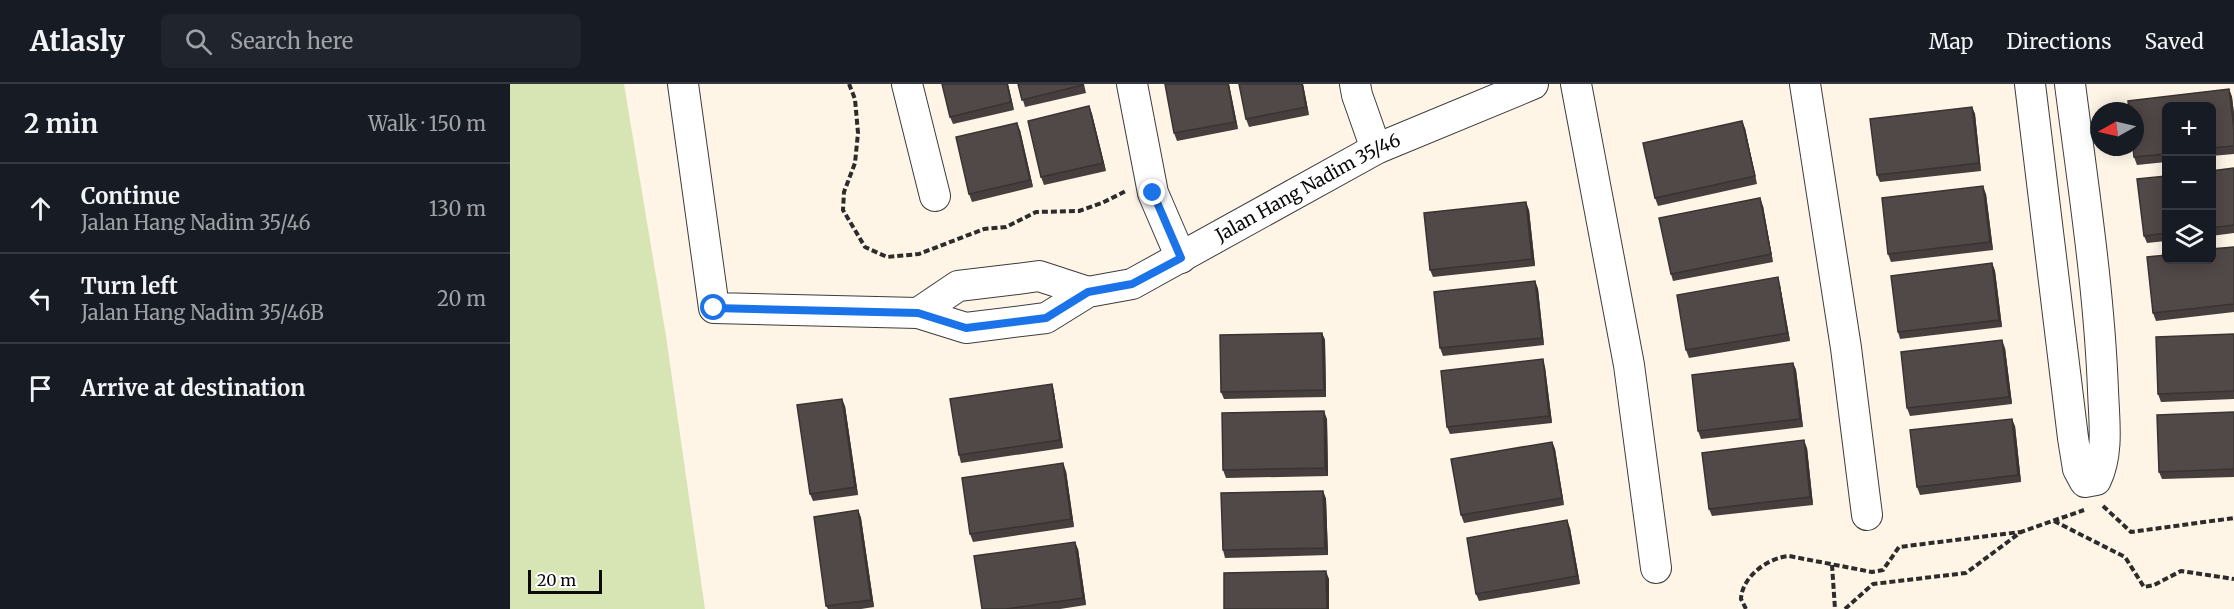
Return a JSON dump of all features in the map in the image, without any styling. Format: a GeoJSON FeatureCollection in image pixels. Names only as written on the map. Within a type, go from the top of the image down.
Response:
{"type":"FeatureCollection","features":[{"type":"Feature","properties":{"kind":"street","name":"Jalan Hang Nadim 35/46"},"geometry":{"type":"LineString","coordinates":[[683,84],[714,308],[918,313],[966,328],[1046,318],[1088,292],[1132,284],[1376,149],[1533,84]]}},
{"type":"Feature","properties":{"kind":"street"},"geometry":{"type":"LineString","coordinates":[[907,84],[935,196]]}},
{"type":"Feature","properties":{"kind":"street"},"geometry":{"type":"LineString","coordinates":[[1132,84],[1153,193],[1181,258]]}},
{"type":"Feature","properties":{"kind":"street"},"geometry":{"type":"LineString","coordinates":[[1355,84],[1376,149]]}},
{"type":"Feature","properties":{"kind":"street"},"geometry":{"type":"LineString","coordinates":[[1576,84],[1629,365],[1656,568]]}},
{"type":"Feature","properties":{"kind":"street"},"geometry":{"type":"LineString","coordinates":[[1805,84],[1846,348],[1867,515]]}},
{"type":"Feature","properties":{"kind":"street"},"geometry":{"type":"LineString","coordinates":[[2030,84],[2073,438],[2078,469],[2085,482],[2096,480],[2103,465],[2105,435],[2101,333],[2070,84]]}},
{"type":"Feature","properties":{"kind":"street","name":"Jalan Hang Nadim 35/46"},"geometry":{"type":"LineString","coordinates":[[918,313],[958,286],[986,282],[1039,276],[1088,292]]}},
{"type":"Feature","properties":{"kind":"street"},"geometry":{"type":"LineString","coordinates":[[1017,279],[1023,321]]}},
{"type":"Feature","properties":{"kind":"street"},"geometry":{"type":"LineString","coordinates":[[986,282],[992,325]]}},
{"type":"Feature","properties":{"kind":"path"},"geometry":{"type":"LineString","coordinates":[[2095,508],[2104,506],[2132,532],[2234,518]]}},
{"type":"Feature","properties":{"kind":"path"},"geometry":{"type":"LineString","coordinates":[[1746,609],[1741,599],[1747,579],[1773,560],[1789,556],[1877,572],[1883,570],[1899,547],[2021,532],[2087,510]]}},
{"type":"Feature","properties":{"kind":"path"},"geometry":{"type":"LineString","coordinates":[[2053,521],[2125,557],[2144,588],[2181,571],[2234,579]]}},
{"type":"Feature","properties":{"kind":"path"},"geometry":{"type":"LineString","coordinates":[[1845,609],[1873,584],[1966,573],[2021,532]]}},
{"type":"Feature","properties":{"kind":"path"},"geometry":{"type":"LineString","coordinates":[[1832,565],[1835,609]]}},
{"type":"Feature","properties":{"kind":"green space"},"geometry":{"type":"Polygon","coordinates":[[[510,84],[624,84],[666,336],[705,609],[510,609],[510,84]]]}},
{"type":"Feature","properties":{"kind":"building"},"geometry":{"type":"Polygon","coordinates":[[[942,84],[1007,84],[1011,102],[950,117],[942,84]]]}},
{"type":"Feature","properties":{"kind":"building"},"geometry":{"type":"Polygon","coordinates":[[[1018,84],[1083,84],[1083,85],[1022,100],[1018,84]]]}},
{"type":"Feature","properties":{"kind":"building"},"geometry":{"type":"Polygon","coordinates":[[[1165,84],[1228,84],[1235,122],[1174,133],[1165,84]]]}},
{"type":"Feature","properties":{"kind":"building"},"geometry":{"type":"Polygon","coordinates":[[[1239,84],[1302,84],[1306,107],[1246,119],[1239,84]]]}},
{"type":"Feature","properties":{"kind":"building"},"geometry":{"type":"Polygon","coordinates":[[[2229,89],[2234,146],[2216,148],[2216,102],[2162,102],[2162,154],[2134,157],[2144,156],[2144,102],[2128,101],[2229,89]]]}},
{"type":"Feature","properties":{"kind":"building"},"geometry":{"type":"Polygon","coordinates":[[[1089,106],[1103,163],[1041,177],[1028,121],[1089,106]]]}},
{"type":"Feature","properties":{"kind":"building"},"geometry":{"type":"Polygon","coordinates":[[[1972,107],[1979,163],[1877,175],[1870,119],[1972,107]]]}},
{"type":"Feature","properties":{"kind":"building"},"geometry":{"type":"Polygon","coordinates":[[[1742,121],[1755,176],[1655,198],[1643,143],[1742,121]]]}},
{"type":"Feature","properties":{"kind":"building"},"geometry":{"type":"Polygon","coordinates":[[[1017,123],[1030,180],[969,194],[956,137],[1017,123]]]}},
{"type":"Feature","properties":{"kind":"building"},"geometry":{"type":"Polygon","coordinates":[[[2234,168],[2234,225],[2216,227],[2216,170],[2234,168]]]}},
{"type":"Feature","properties":{"kind":"building"},"geometry":{"type":"Polygon","coordinates":[[[2162,176],[2162,234],[2144,236],[2137,179],[2162,176]]]}},
{"type":"Feature","properties":{"kind":"building"},"geometry":{"type":"Polygon","coordinates":[[[1983,186],[1990,242],[1888,254],[1882,198],[1983,186]]]}},
{"type":"Feature","properties":{"kind":"building"},"geometry":{"type":"Polygon","coordinates":[[[1760,198],[1771,254],[1671,274],[1659,218],[1760,198]]]}},
{"type":"Feature","properties":{"kind":"building"},"geometry":{"type":"Polygon","coordinates":[[[1526,202],[1532,259],[1430,270],[1424,213],[1526,202]]]}},
{"type":"Feature","properties":{"kind":"building"},"geometry":{"type":"Polygon","coordinates":[[[2234,247],[2234,304],[2153,313],[2147,257],[2162,255],[2162,264],[2216,264],[2216,249],[2234,247]]]}},
{"type":"Feature","properties":{"kind":"building"},"geometry":{"type":"Polygon","coordinates":[[[1992,263],[1999,320],[1898,332],[1891,276],[1992,263]]]}},
{"type":"Feature","properties":{"kind":"building"},"geometry":{"type":"Polygon","coordinates":[[[1778,277],[1787,333],[1686,350],[1677,295],[1778,277]]]}},
{"type":"Feature","properties":{"kind":"building"},"geometry":{"type":"Polygon","coordinates":[[[1535,281],[1542,338],[1440,348],[1434,292],[1535,281]]]}},
{"type":"Feature","properties":{"kind":"building"},"geometry":{"type":"Polygon","coordinates":[[[1322,333],[1324,390],[1221,392],[1220,335],[1322,333]]]}},
{"type":"Feature","properties":{"kind":"building"},"geometry":{"type":"Polygon","coordinates":[[[2234,334],[2234,391],[2158,394],[2156,337],[2234,334]]]}},
{"type":"Feature","properties":{"kind":"building"},"geometry":{"type":"Polygon","coordinates":[[[2002,340],[2009,397],[1907,408],[1901,352],[2002,340]]]}},
{"type":"Feature","properties":{"kind":"building"},"geometry":{"type":"Polygon","coordinates":[[[1543,359],[1549,416],[1447,427],[1441,371],[1543,359]]]}},
{"type":"Feature","properties":{"kind":"building"},"geometry":{"type":"Polygon","coordinates":[[[1793,363],[1800,419],[1698,431],[1692,375],[1793,363]]]}},
{"type":"Feature","properties":{"kind":"building"},"geometry":{"type":"Polygon","coordinates":[[[1052,384],[1060,440],[959,455],[950,399],[1052,384]]]}},
{"type":"Feature","properties":{"kind":"building"},"geometry":{"type":"Polygon","coordinates":[[[842,399],[855,487],[810,494],[797,405],[842,399]]]}},
{"type":"Feature","properties":{"kind":"building"},"geometry":{"type":"Polygon","coordinates":[[[1324,411],[1325,468],[1223,470],[1222,413],[1324,411]]]}},
{"type":"Feature","properties":{"kind":"building"},"geometry":{"type":"Polygon","coordinates":[[[2234,412],[2234,469],[2159,472],[2157,415],[2234,412]]]}},
{"type":"Feature","properties":{"kind":"building"},"geometry":{"type":"Polygon","coordinates":[[[2012,419],[2018,475],[1917,487],[1910,430],[2012,419]]]}},
{"type":"Feature","properties":{"kind":"building"},"geometry":{"type":"Polygon","coordinates":[[[1804,440],[1810,497],[1709,509],[1702,453],[1804,440]]]}},
{"type":"Feature","properties":{"kind":"building"},"geometry":{"type":"Polygon","coordinates":[[[1552,442],[1562,498],[1461,515],[1451,459],[1552,442]]]}},
{"type":"Feature","properties":{"kind":"building"},"geometry":{"type":"Polygon","coordinates":[[[1063,463],[1071,519],[970,534],[962,478],[1063,463]]]}},
{"type":"Feature","properties":{"kind":"building"},"geometry":{"type":"Polygon","coordinates":[[[1323,491],[1325,548],[1223,550],[1221,493],[1323,491]]]}},
{"type":"Feature","properties":{"kind":"building"},"geometry":{"type":"Polygon","coordinates":[[[858,510],[871,600],[826,606],[814,517],[858,510]]]}},
{"type":"Feature","properties":{"kind":"building"},"geometry":{"type":"Polygon","coordinates":[[[1567,520],[1577,576],[1476,594],[1467,538],[1567,520]]]}},
{"type":"Feature","properties":{"kind":"building"},"geometry":{"type":"Polygon","coordinates":[[[1075,542],[1083,598],[1006,609],[982,609],[974,556],[1075,542]]]}},
{"type":"Feature","properties":{"kind":"building"},"geometry":{"type":"Polygon","coordinates":[[[1326,571],[1327,609],[1224,609],[1224,573],[1326,571]]]}},
{"type":"Feature","properties":{"kind":"route"},"geometry":{"type":"LineString","coordinates":[[714,308],[918,313],[966,328],[1046,318],[1088,292],[1132,284],[1181,258],[1153,193]]}}]}
